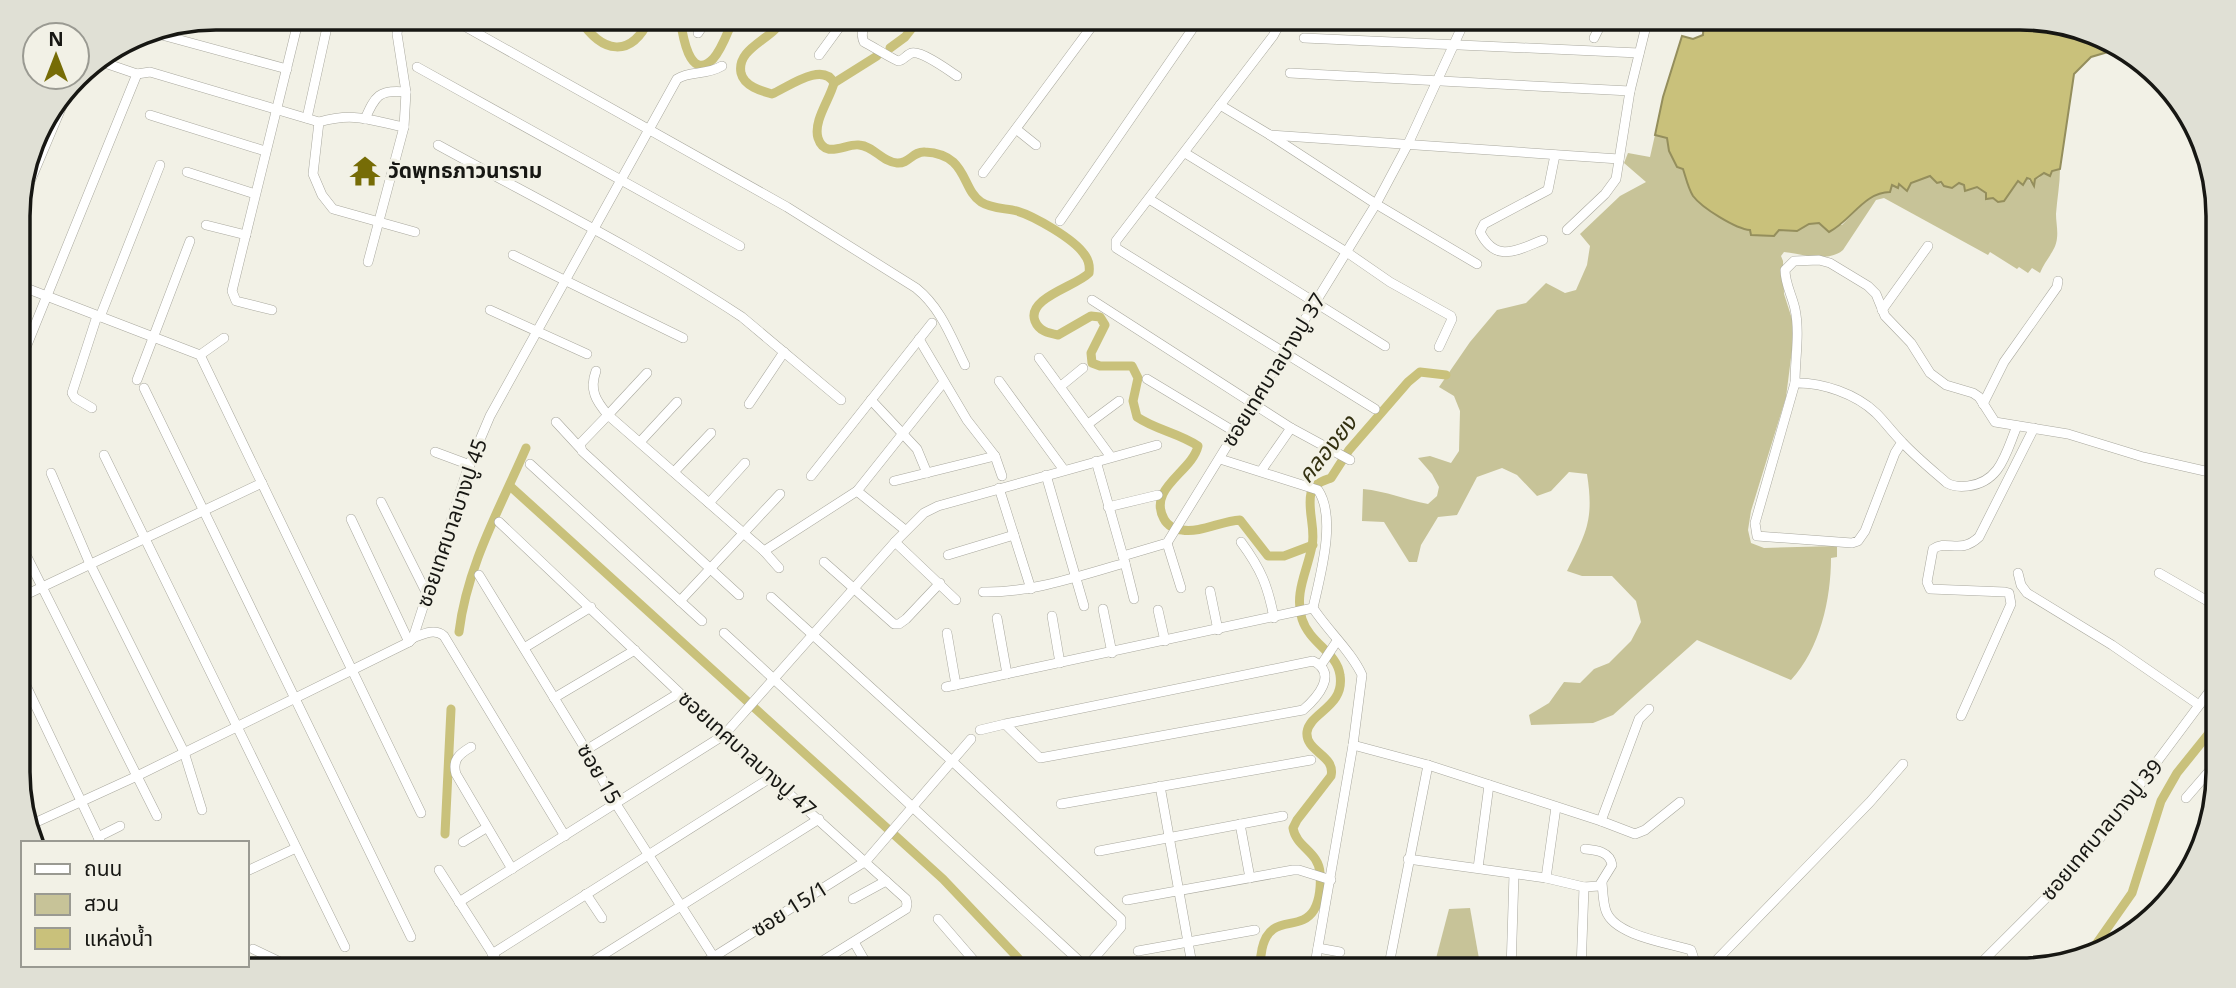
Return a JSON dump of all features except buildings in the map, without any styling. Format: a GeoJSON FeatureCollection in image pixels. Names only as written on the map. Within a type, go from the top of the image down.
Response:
{"type":"FeatureCollection","features":[{"type":"Feature","properties":{"kind":"street"},"geometry":{"type":"LineString","coordinates":[[272,310],[243,304],[236,301],[232,295],[296,30]]}},
{"type":"Feature","properties":{"kind":"street"},"geometry":{"type":"LineString","coordinates":[[307,118],[327,30]]}},
{"type":"Feature","properties":{"kind":"street"},"geometry":{"type":"LineString","coordinates":[[368,262],[404,127],[406,92],[398,30]]}},
{"type":"Feature","properties":{"kind":"street"},"geometry":{"type":"LineString","coordinates":[[471,30],[787,207],[916,288],[937,308],[965,365]]}},
{"type":"Feature","properties":{"kind":"street"},"geometry":{"type":"LineString","coordinates":[[819,55],[839,30]]}},
{"type":"Feature","properties":{"kind":"street"},"geometry":{"type":"LineString","coordinates":[[864,30],[864,42],[880,49],[895,61],[910,53],[920,54],[957,76]]}},
{"type":"Feature","properties":{"kind":"street"},"geometry":{"type":"LineString","coordinates":[[983,173],[1089,30]]}},
{"type":"Feature","properties":{"kind":"street"},"geometry":{"type":"LineString","coordinates":[[1060,221],[1192,30]]}},
{"type":"Feature","properties":{"kind":"street"},"geometry":{"type":"LineString","coordinates":[[1276,30],[1116,241],[1117,251],[1375,410]]}},
{"type":"Feature","properties":{"kind":"street","name":"ซอยเทศบาลบางปู 37"},"geometry":{"type":"LineString","coordinates":[[1167,543],[1348,253],[1408,144],[1460,30]]}},
{"type":"Feature","properties":{"kind":"street"},"geometry":{"type":"LineString","coordinates":[[1594,38],[1598,30]]}},
{"type":"Feature","properties":{"kind":"street"},"geometry":{"type":"LineString","coordinates":[[1567,230],[1605,194],[1616,179],[1630,91],[1645,30]]}},
{"type":"Feature","properties":{"kind":"street"},"geometry":{"type":"LineString","coordinates":[[167,37],[287,69]]}},
{"type":"Feature","properties":{"kind":"street"},"geometry":{"type":"LineString","coordinates":[[1304,37],[1639,53]]}},
{"type":"Feature","properties":{"kind":"street"},"geometry":{"type":"LineString","coordinates":[[108,64],[137,74],[150,72],[318,122],[340,116],[404,127]]}},
{"type":"Feature","properties":{"kind":"street","name":"ซอยเทศบาลบางปู 45"},"geometry":{"type":"LineString","coordinates":[[411,640],[470,464],[490,416],[677,79],[684,75],[712,72],[722,66]]}},
{"type":"Feature","properties":{"kind":"street"},"geometry":{"type":"LineString","coordinates":[[417,67],[740,246]]}},
{"type":"Feature","properties":{"kind":"street"},"geometry":{"type":"LineString","coordinates":[[1290,73],[1630,91]]}},
{"type":"Feature","properties":{"kind":"street"},"geometry":{"type":"LineString","coordinates":[[30,338],[137,74]]}},
{"type":"Feature","properties":{"kind":"street"},"geometry":{"type":"LineString","coordinates":[[365,119],[374,99],[380,94],[387,91],[406,92]]}},
{"type":"Feature","properties":{"kind":"street"},"geometry":{"type":"LineString","coordinates":[[1220,105],[1376,204],[1477,264]]}},
{"type":"Feature","properties":{"kind":"street"},"geometry":{"type":"LineString","coordinates":[[150,114],[265,151]]}},
{"type":"Feature","properties":{"kind":"street"},"geometry":{"type":"LineString","coordinates":[[318,122],[313,174],[322,195],[333,209],[415,232]]}},
{"type":"Feature","properties":{"kind":"street"},"geometry":{"type":"LineString","coordinates":[[36,167],[52,128]]}},
{"type":"Feature","properties":{"kind":"street"},"geometry":{"type":"LineString","coordinates":[[1016,129],[1036,145]]}},
{"type":"Feature","properties":{"kind":"street"},"geometry":{"type":"LineString","coordinates":[[1270,135],[1619,159]]}},
{"type":"Feature","properties":{"kind":"street"},"geometry":{"type":"LineString","coordinates":[[438,145],[638,254],[727,307],[841,400]]}},
{"type":"Feature","properties":{"kind":"street"},"geometry":{"type":"LineString","coordinates":[[1185,153],[1348,253],[1390,282],[1451,316],[1439,346]]}},
{"type":"Feature","properties":{"kind":"street"},"geometry":{"type":"LineString","coordinates":[[1544,240],[1502,253],[1486,244],[1480,232],[1484,224],[1548,190],[1555,155]]}},
{"type":"Feature","properties":{"kind":"street"},"geometry":{"type":"LineString","coordinates":[[92,408],[75,398],[72,393],[98,316],[160,165]]}},
{"type":"Feature","properties":{"kind":"street"},"geometry":{"type":"LineString","coordinates":[[187,172],[255,194]]}},
{"type":"Feature","properties":{"kind":"street"},"geometry":{"type":"LineString","coordinates":[[1149,199],[1385,346]]}},
{"type":"Feature","properties":{"kind":"street"},"geometry":{"type":"LineString","coordinates":[[206,225],[246,234]]}},
{"type":"Feature","properties":{"kind":"street"},"geometry":{"type":"LineString","coordinates":[[137,380],[190,241]]}},
{"type":"Feature","properties":{"kind":"street"},"geometry":{"type":"LineString","coordinates":[[1882,310],[1928,246]]}},
{"type":"Feature","properties":{"kind":"street"},"geometry":{"type":"LineString","coordinates":[[513,256],[684,338]]}},
{"type":"Feature","properties":{"kind":"street"},"geometry":{"type":"LineString","coordinates":[[1902,442],[1895,453],[1865,531],[1858,541],[1852,543],[1757,536],[1755,523],[1795,383],[1798,332],[1795,307],[1785,279],[1785,270],[1791,262],[1819,260],[1836,265],[1868,286],[1875,293],[1882,310],[1911,343],[1937,380],[1973,393],[1995,422],[2077,436],[2143,457],[2206,471]]}},
{"type":"Feature","properties":{"kind":"street"},"geometry":{"type":"LineString","coordinates":[[1983,404],[2004,362],[2057,287],[2058,281]]}},
{"type":"Feature","properties":{"kind":"street"},"geometry":{"type":"LineString","coordinates":[[30,290],[154,338],[188,348],[200,355],[421,813]]}},
{"type":"Feature","properties":{"kind":"street"},"geometry":{"type":"LineString","coordinates":[[1092,300],[1291,428],[1347,459]]}},
{"type":"Feature","properties":{"kind":"street"},"geometry":{"type":"LineString","coordinates":[[490,310],[587,354]]}},
{"type":"Feature","properties":{"kind":"street"},"geometry":{"type":"LineString","coordinates":[[811,476],[932,323]]}},
{"type":"Feature","properties":{"kind":"street"},"geometry":{"type":"LineString","coordinates":[[200,355],[224,338]]}},
{"type":"Feature","properties":{"kind":"street"},"geometry":{"type":"LineString","coordinates":[[919,339],[967,420],[995,456],[1002,476]]}},
{"type":"Feature","properties":{"kind":"street"},"geometry":{"type":"LineString","coordinates":[[749,404],[784,352]]}},
{"type":"Feature","properties":{"kind":"street"},"geometry":{"type":"LineString","coordinates":[[1039,358],[1111,457]]}},
{"type":"Feature","properties":{"kind":"street"},"geometry":{"type":"LineString","coordinates":[[1061,386],[1083,368]]}},
{"type":"Feature","properties":{"kind":"street"},"geometry":{"type":"LineString","coordinates":[[596,371],[593,393],[608,415],[744,533],[779,568]]}},
{"type":"Feature","properties":{"kind":"street"},"geometry":{"type":"LineString","coordinates":[[580,448],[580,444],[647,373]]}},
{"type":"Feature","properties":{"kind":"street"},"geometry":{"type":"LineString","coordinates":[[1147,379],[1235,432]]}},
{"type":"Feature","properties":{"kind":"street"},"geometry":{"type":"LineString","coordinates":[[999,381],[1065,470]]}},
{"type":"Feature","properties":{"kind":"street"},"geometry":{"type":"LineString","coordinates":[[764,551],[857,491],[943,383]]}},
{"type":"Feature","properties":{"kind":"street"},"geometry":{"type":"LineString","coordinates":[[1795,383],[1807,383],[1847,394],[1874,411],[1902,442],[1947,483],[1954,486],[1984,483],[1997,473],[2017,426]]}},
{"type":"Feature","properties":{"kind":"street"},"geometry":{"type":"LineString","coordinates":[[144,388],[411,937]]}},
{"type":"Feature","properties":{"kind":"street"},"geometry":{"type":"LineString","coordinates":[[871,400],[918,449],[927,473]]}},
{"type":"Feature","properties":{"kind":"street"},"geometry":{"type":"LineString","coordinates":[[1088,425],[1119,401]]}},
{"type":"Feature","properties":{"kind":"street"},"geometry":{"type":"LineString","coordinates":[[640,442],[677,402]]}},
{"type":"Feature","properties":{"kind":"street"},"geometry":{"type":"LineString","coordinates":[[556,422],[580,448],[739,595]]}},
{"type":"Feature","properties":{"kind":"street"},"geometry":{"type":"LineString","coordinates":[[1261,471],[1291,428]]}},
{"type":"Feature","properties":{"kind":"street"},"geometry":{"type":"LineString","coordinates":[[1961,716],[2011,604],[2011,597],[2005,592],[1930,589],[1927,583],[1933,549],[1937,545],[1961,548],[1969,546],[1979,537],[2034,428]]}},
{"type":"Feature","properties":{"kind":"street"},"geometry":{"type":"LineString","coordinates":[[674,472],[711,433]]}},
{"type":"Feature","properties":{"kind":"street"},"geometry":{"type":"LineString","coordinates":[[459,902],[724,735],[905,530],[924,513],[938,506],[999,488],[1157,445]]}},
{"type":"Feature","properties":{"kind":"street"},"geometry":{"type":"LineString","coordinates":[[435,452],[470,464]]}},
{"type":"Feature","properties":{"kind":"street"},"geometry":{"type":"LineString","coordinates":[[104,455],[345,947]]}},
{"type":"Feature","properties":{"kind":"street"},"geometry":{"type":"LineString","coordinates":[[894,481],[995,456]]}},
{"type":"Feature","properties":{"kind":"street"},"geometry":{"type":"LineString","coordinates":[[1220,458],[1308,485],[1318,490],[1324,499],[1326,509],[1322,566],[1307,610]]}},
{"type":"Feature","properties":{"kind":"street"},"geometry":{"type":"LineString","coordinates":[[1096,461],[1133,599]]}},
{"type":"Feature","properties":{"kind":"street"},"geometry":{"type":"LineString","coordinates":[[709,503],[745,463]]}},
{"type":"Feature","properties":{"kind":"street"},"geometry":{"type":"LineString","coordinates":[[530,464],[702,621]]}},
{"type":"Feature","properties":{"kind":"street"},"geometry":{"type":"LineString","coordinates":[[51,473],[90,564],[184,752],[202,810]]}},
{"type":"Feature","properties":{"kind":"street"},"geometry":{"type":"LineString","coordinates":[[1046,475],[1084,606]]}},
{"type":"Feature","properties":{"kind":"street"},"geometry":{"type":"LineString","coordinates":[[30,592],[262,483]]}},
{"type":"Feature","properties":{"kind":"street"},"geometry":{"type":"LineString","coordinates":[[999,488],[1031,589]]}},
{"type":"Feature","properties":{"kind":"street"},"geometry":{"type":"LineString","coordinates":[[857,491],[905,530]]}},
{"type":"Feature","properties":{"kind":"street"},"geometry":{"type":"LineString","coordinates":[[680,601],[780,494]]}},
{"type":"Feature","properties":{"kind":"street"},"geometry":{"type":"LineString","coordinates":[[1108,507],[1158,495]]}},
{"type":"Feature","properties":{"kind":"street"},"geometry":{"type":"LineString","coordinates":[[382,502],[427,594]]}},
{"type":"Feature","properties":{"kind":"street"},"geometry":{"type":"LineString","coordinates":[[351,519],[411,640]]}},
{"type":"Feature","properties":{"kind":"street","name":"ซอยเทศบาลบางปู 47"},"geometry":{"type":"LineString","coordinates":[[499,522],[770,778],[906,899],[906,909],[828,958]]}},
{"type":"Feature","properties":{"kind":"street"},"geometry":{"type":"LineString","coordinates":[[948,555],[1014,535]]}},
{"type":"Feature","properties":{"kind":"street"},"geometry":{"type":"LineString","coordinates":[[895,542],[956,600]]}},
{"type":"Feature","properties":{"kind":"street"},"geometry":{"type":"LineString","coordinates":[[1241,542],[1262,573],[1275,618]]}},
{"type":"Feature","properties":{"kind":"street"},"geometry":{"type":"LineString","coordinates":[[984,592],[1031,589],[1076,576],[1167,543],[1181,588]]}},
{"type":"Feature","properties":{"kind":"street"},"geometry":{"type":"LineString","coordinates":[[824,562],[889,621],[899,624],[940,583]]}},
{"type":"Feature","properties":{"kind":"street"},"geometry":{"type":"LineString","coordinates":[[30,564],[156,816]]}},
{"type":"Feature","properties":{"kind":"street"},"geometry":{"type":"LineString","coordinates":[[2018,573],[2026,593],[2112,645],[2199,705]]}},
{"type":"Feature","properties":{"kind":"street"},"geometry":{"type":"LineString","coordinates":[[2159,573],[2206,600]]}},
{"type":"Feature","properties":{"kind":"street","name":"ซอย 15"},"geometry":{"type":"LineString","coordinates":[[479,575],[616,804],[714,957]]}},
{"type":"Feature","properties":{"kind":"street"},"geometry":{"type":"LineString","coordinates":[[1210,592],[1218,630]]}},
{"type":"Feature","properties":{"kind":"street"},"geometry":{"type":"LineString","coordinates":[[771,597],[1121,919],[1121,927],[1095,958]]}},
{"type":"Feature","properties":{"kind":"street"},"geometry":{"type":"LineString","coordinates":[[524,648],[591,607]]}},
{"type":"Feature","properties":{"kind":"street"},"geometry":{"type":"LineString","coordinates":[[1103,609],[1112,653]]}},
{"type":"Feature","properties":{"kind":"street"},"geometry":{"type":"LineString","coordinates":[[1158,610],[1165,642]]}},
{"type":"Feature","properties":{"kind":"street"},"geometry":{"type":"LineString","coordinates":[[946,687],[1307,610]]}},
{"type":"Feature","properties":{"kind":"street"},"geometry":{"type":"LineString","coordinates":[[1307,610],[1338,642],[1362,675],[1353,745],[1316,958]]}},
{"type":"Feature","properties":{"kind":"street"},"geometry":{"type":"LineString","coordinates":[[1052,616],[1060,663]]}},
{"type":"Feature","properties":{"kind":"street"},"geometry":{"type":"LineString","coordinates":[[997,618],[1007,674]]}},
{"type":"Feature","properties":{"kind":"street"},"geometry":{"type":"LineString","coordinates":[[36,821],[135,777],[411,640],[435,632],[444,636],[565,836]]}},
{"type":"Feature","properties":{"kind":"street"},"geometry":{"type":"LineString","coordinates":[[724,633],[1074,958]]}},
{"type":"Feature","properties":{"kind":"street"},"geometry":{"type":"LineString","coordinates":[[947,633],[956,685]]}},
{"type":"Feature","properties":{"kind":"street"},"geometry":{"type":"LineString","coordinates":[[1321,665],[1338,642]]}},
{"type":"Feature","properties":{"kind":"street"},"geometry":{"type":"LineString","coordinates":[[554,698],[635,650]]}},
{"type":"Feature","properties":{"kind":"street"},"geometry":{"type":"LineString","coordinates":[[980,730],[1005,724],[1313,661],[1325,671],[1326,680],[1318,698],[1303,710],[1040,758],[1005,724]]}},
{"type":"Feature","properties":{"kind":"street"},"geometry":{"type":"LineString","coordinates":[[586,750],[679,693]]}},
{"type":"Feature","properties":{"kind":"street"},"geometry":{"type":"LineString","coordinates":[[30,694],[100,840],[120,826]]}},
{"type":"Feature","properties":{"kind":"street","name":"ซอยเทศบาลบางปู 39"},"geometry":{"type":"LineString","coordinates":[[1986,958],[2097,842],[2176,740],[2206,696]]}},
{"type":"Feature","properties":{"kind":"street"},"geometry":{"type":"LineString","coordinates":[[1601,821],[1639,719],[1649,709]]}},
{"type":"Feature","properties":{"kind":"street","name":"ซอย 15/1"},"geometry":{"type":"LineString","coordinates":[[714,957],[866,861],[971,738]]}},
{"type":"Feature","properties":{"kind":"street"},"geometry":{"type":"LineString","coordinates":[[1353,745],[1428,765],[1638,834],[1680,802]]}},
{"type":"Feature","properties":{"kind":"street"},"geometry":{"type":"LineString","coordinates":[[471,747],[458,755],[454,768],[461,786],[512,869]]}},
{"type":"Feature","properties":{"kind":"street"},"geometry":{"type":"LineString","coordinates":[[1061,804],[1311,760]]}},
{"type":"Feature","properties":{"kind":"street"},"geometry":{"type":"LineString","coordinates":[[1718,958],[1903,764]]}},
{"type":"Feature","properties":{"kind":"street"},"geometry":{"type":"LineString","coordinates":[[1390,958],[1428,765]]}},
{"type":"Feature","properties":{"kind":"street"},"geometry":{"type":"LineString","coordinates":[[2186,798],[2206,777]]}},
{"type":"Feature","properties":{"kind":"street"},"geometry":{"type":"LineString","coordinates":[[492,954],[770,778]]}},
{"type":"Feature","properties":{"kind":"street"},"geometry":{"type":"LineString","coordinates":[[1478,868],[1489,785]]}},
{"type":"Feature","properties":{"kind":"street"},"geometry":{"type":"LineString","coordinates":[[1160,786],[1191,958]]}},
{"type":"Feature","properties":{"kind":"street"},"geometry":{"type":"LineString","coordinates":[[1546,878],[1556,807]]}},
{"type":"Feature","properties":{"kind":"street"},"geometry":{"type":"LineString","coordinates":[[1099,850],[1283,816]]}},
{"type":"Feature","properties":{"kind":"street"},"geometry":{"type":"LineString","coordinates":[[598,958],[819,819]]}},
{"type":"Feature","properties":{"kind":"street"},"geometry":{"type":"LineString","coordinates":[[1240,824],[1250,878]]}},
{"type":"Feature","properties":{"kind":"street"},"geometry":{"type":"LineString","coordinates":[[463,842],[486,828]]}},
{"type":"Feature","properties":{"kind":"street"},"geometry":{"type":"LineString","coordinates":[[248,871],[296,848]]}},
{"type":"Feature","properties":{"kind":"street"},"geometry":{"type":"LineString","coordinates":[[1408,859],[1546,878],[1584,887],[1599,887],[1612,865],[1611,860],[1601,851],[1585,849]]}},
{"type":"Feature","properties":{"kind":"street"},"geometry":{"type":"LineString","coordinates":[[439,870],[495,958]]}},
{"type":"Feature","properties":{"kind":"street"},"geometry":{"type":"LineString","coordinates":[[1127,900],[1293,870],[1328,880]]}},
{"type":"Feature","properties":{"kind":"street"},"geometry":{"type":"LineString","coordinates":[[1511,958],[1514,874]]}},
{"type":"Feature","properties":{"kind":"street"},"geometry":{"type":"LineString","coordinates":[[853,899],[887,881]]}},
{"type":"Feature","properties":{"kind":"street"},"geometry":{"type":"LineString","coordinates":[[1602,883],[1606,911],[1610,918],[1634,935],[1691,950],[1694,958]]}},
{"type":"Feature","properties":{"kind":"street"},"geometry":{"type":"LineString","coordinates":[[1581,958],[1584,887]]}},
{"type":"Feature","properties":{"kind":"street"},"geometry":{"type":"LineString","coordinates":[[586,894],[602,918]]}},
{"type":"Feature","properties":{"kind":"street"},"geometry":{"type":"LineString","coordinates":[[938,919],[972,958]]}},
{"type":"Feature","properties":{"kind":"street"},"geometry":{"type":"LineString","coordinates":[[1138,951],[1255,930]]}},
{"type":"Feature","properties":{"kind":"street"},"geometry":{"type":"LineString","coordinates":[[854,942],[863,958]]}},
{"type":"Feature","properties":{"kind":"street"},"geometry":{"type":"LineString","coordinates":[[1318,948],[1340,953]]}},
{"type":"Feature","properties":{"kind":"street"},"geometry":{"type":"LineString","coordinates":[[253,949],[271,958]]}},
{"type":"Feature","properties":{"kind":"green space"},"geometry":{"type":"Polygon","coordinates":[[[1655,135],[1667,137],[1671,153],[1684,171],[1688,184],[1701,199],[1734,225],[1751,230],[1752,235],[1773,236],[1779,230],[1797,231],[1809,224],[1842,225],[1882,190],[1899,184],[1907,191],[1911,183],[1930,176],[1944,186],[1959,183],[1966,187],[1981,188],[1986,193],[2012,190],[2018,181],[2027,178],[2033,185],[2035,179],[2042,174],[2060,169],[2056,243],[2040,273],[2032,268],[2028,273],[1990,252],[1988,255],[1884,198],[1876,200],[1843,250],[1837,254],[1815,257],[1784,252],[1781,256],[1784,294],[1793,322],[1786,397],[1751,511],[1748,530],[1751,543],[1764,548],[1837,546],[1837,557],[1831,558],[1829,590],[1822,623],[1809,654],[1791,680],[1697,640],[1613,715],[1593,723],[1531,725],[1529,715],[1549,703],[1564,682],[1580,683],[1594,669],[1609,663],[1631,641],[1641,622],[1636,601],[1612,576],[1582,576],[1567,571],[1587,525],[1590,503],[1587,474],[1569,472],[1551,491],[1537,496],[1517,475],[1502,468],[1477,477],[1457,515],[1438,517],[1421,545],[1417,562],[1409,562],[1384,522],[1362,521],[1363,489],[1428,504],[1437,496],[1439,487],[1418,458],[1430,456],[1451,463],[1459,451],[1460,411],[1454,396],[1439,387],[1470,342],[1497,310],[1526,303],[1546,283],[1565,293],[1576,290],[1587,265],[1590,246],[1580,234],[1620,196],[1646,182],[1624,163],[1628,153],[1650,157],[1655,135]]]}},
{"type":"Feature","properties":{"kind":"green space"},"geometry":{"type":"Polygon","coordinates":[[[1470,908],[1479,958],[1436,958],[1449,909],[1470,908]]]}},
{"type":"Feature","properties":{"kind":"water"},"geometry":{"type":"Polygon","coordinates":[[[1703,30],[2045,31],[2069,36],[2107,52],[2091,57],[2074,74],[2060,169],[2052,171],[2050,176],[2044,173],[2035,179],[2034,186],[2027,178],[2023,185],[2018,181],[2004,201],[1998,202],[1993,198],[1986,199],[1986,193],[1977,187],[1965,191],[1964,185],[1959,183],[1952,188],[1941,182],[1937,183],[1930,176],[1911,183],[1907,191],[1899,184],[1898,188],[1892,185],[1890,192],[1881,193],[1865,202],[1829,232],[1819,223],[1809,224],[1797,231],[1779,230],[1774,236],[1751,235],[1750,230],[1728,222],[1697,201],[1683,169],[1677,167],[1669,151],[1667,138],[1655,135],[1663,97],[1682,36],[1693,39],[1703,35],[1703,30]]]}},
{"type":"Feature","properties":{"kind":"waterway"},"geometry":{"type":"LineString","coordinates":[[588,30],[597,39],[616,47],[625,46],[643,30]]}},
{"type":"Feature","properties":{"kind":"waterway"},"geometry":{"type":"LineString","coordinates":[[682,30],[688,53],[698,65],[705,65],[713,59],[729,30]]}},
{"type":"Feature","properties":{"kind":"waterway"},"geometry":{"type":"LineString","coordinates":[[774,30],[744,56],[741,64],[743,78],[749,85],[772,94],[814,75],[829,77],[834,83],[818,124],[821,145],[831,149],[864,146],[897,163],[905,162],[921,152],[939,154],[956,165],[981,202],[1033,218],[1063,235],[1084,254],[1089,263],[1089,273],[1045,299],[1034,313],[1035,321],[1041,329],[1058,335],[1091,316],[1100,317],[1105,325],[1091,353],[1092,363],[1100,366],[1132,366],[1138,378],[1133,401],[1137,417],[1198,446],[1188,464],[1161,498],[1160,508],[1167,523],[1177,529],[1189,530],[1240,520],[1268,556],[1284,556],[1313,545]]}},
{"type":"Feature","properties":{"kind":"waterway"},"geometry":{"type":"LineString","coordinates":[[890,48],[911,30]]}},
{"type":"Feature","properties":{"kind":"waterway"},"geometry":{"type":"LineString","coordinates":[[834,83],[877,56]]}},
{"type":"Feature","properties":{"kind":"waterway","name":"คลองยง"},"geometry":{"type":"LineString","coordinates":[[1261,958],[1266,938],[1272,931],[1278,926],[1308,917],[1316,906],[1320,892],[1319,866],[1298,840],[1293,828],[1331,776],[1329,763],[1311,744],[1307,732],[1314,719],[1333,702],[1340,686],[1338,667],[1306,628],[1300,609],[1300,591],[1313,540],[1311,493],[1322,481],[1331,478],[1349,450],[1408,382],[1420,372],[1446,375]]}},
{"type":"Feature","properties":{"kind":"waterway"},"geometry":{"type":"LineString","coordinates":[[459,632],[469,584],[477,561],[526,448]]}},
{"type":"Feature","properties":{"kind":"waterway"},"geometry":{"type":"LineString","coordinates":[[510,486],[943,879],[1018,958]]}},
{"type":"Feature","properties":{"kind":"waterway"},"geometry":{"type":"LineString","coordinates":[[445,834],[451,709]]}},
{"type":"Feature","properties":{"kind":"waterway"},"geometry":{"type":"LineString","coordinates":[[2098,941],[2132,893],[2161,801],[2177,773],[2206,737]]}},
{"type":"Feature","properties":{"kind":"place","name":"วัดพุทธภาวนาราม"},"geometry":{"type":"Point","coordinates":[365,171]}}]}
